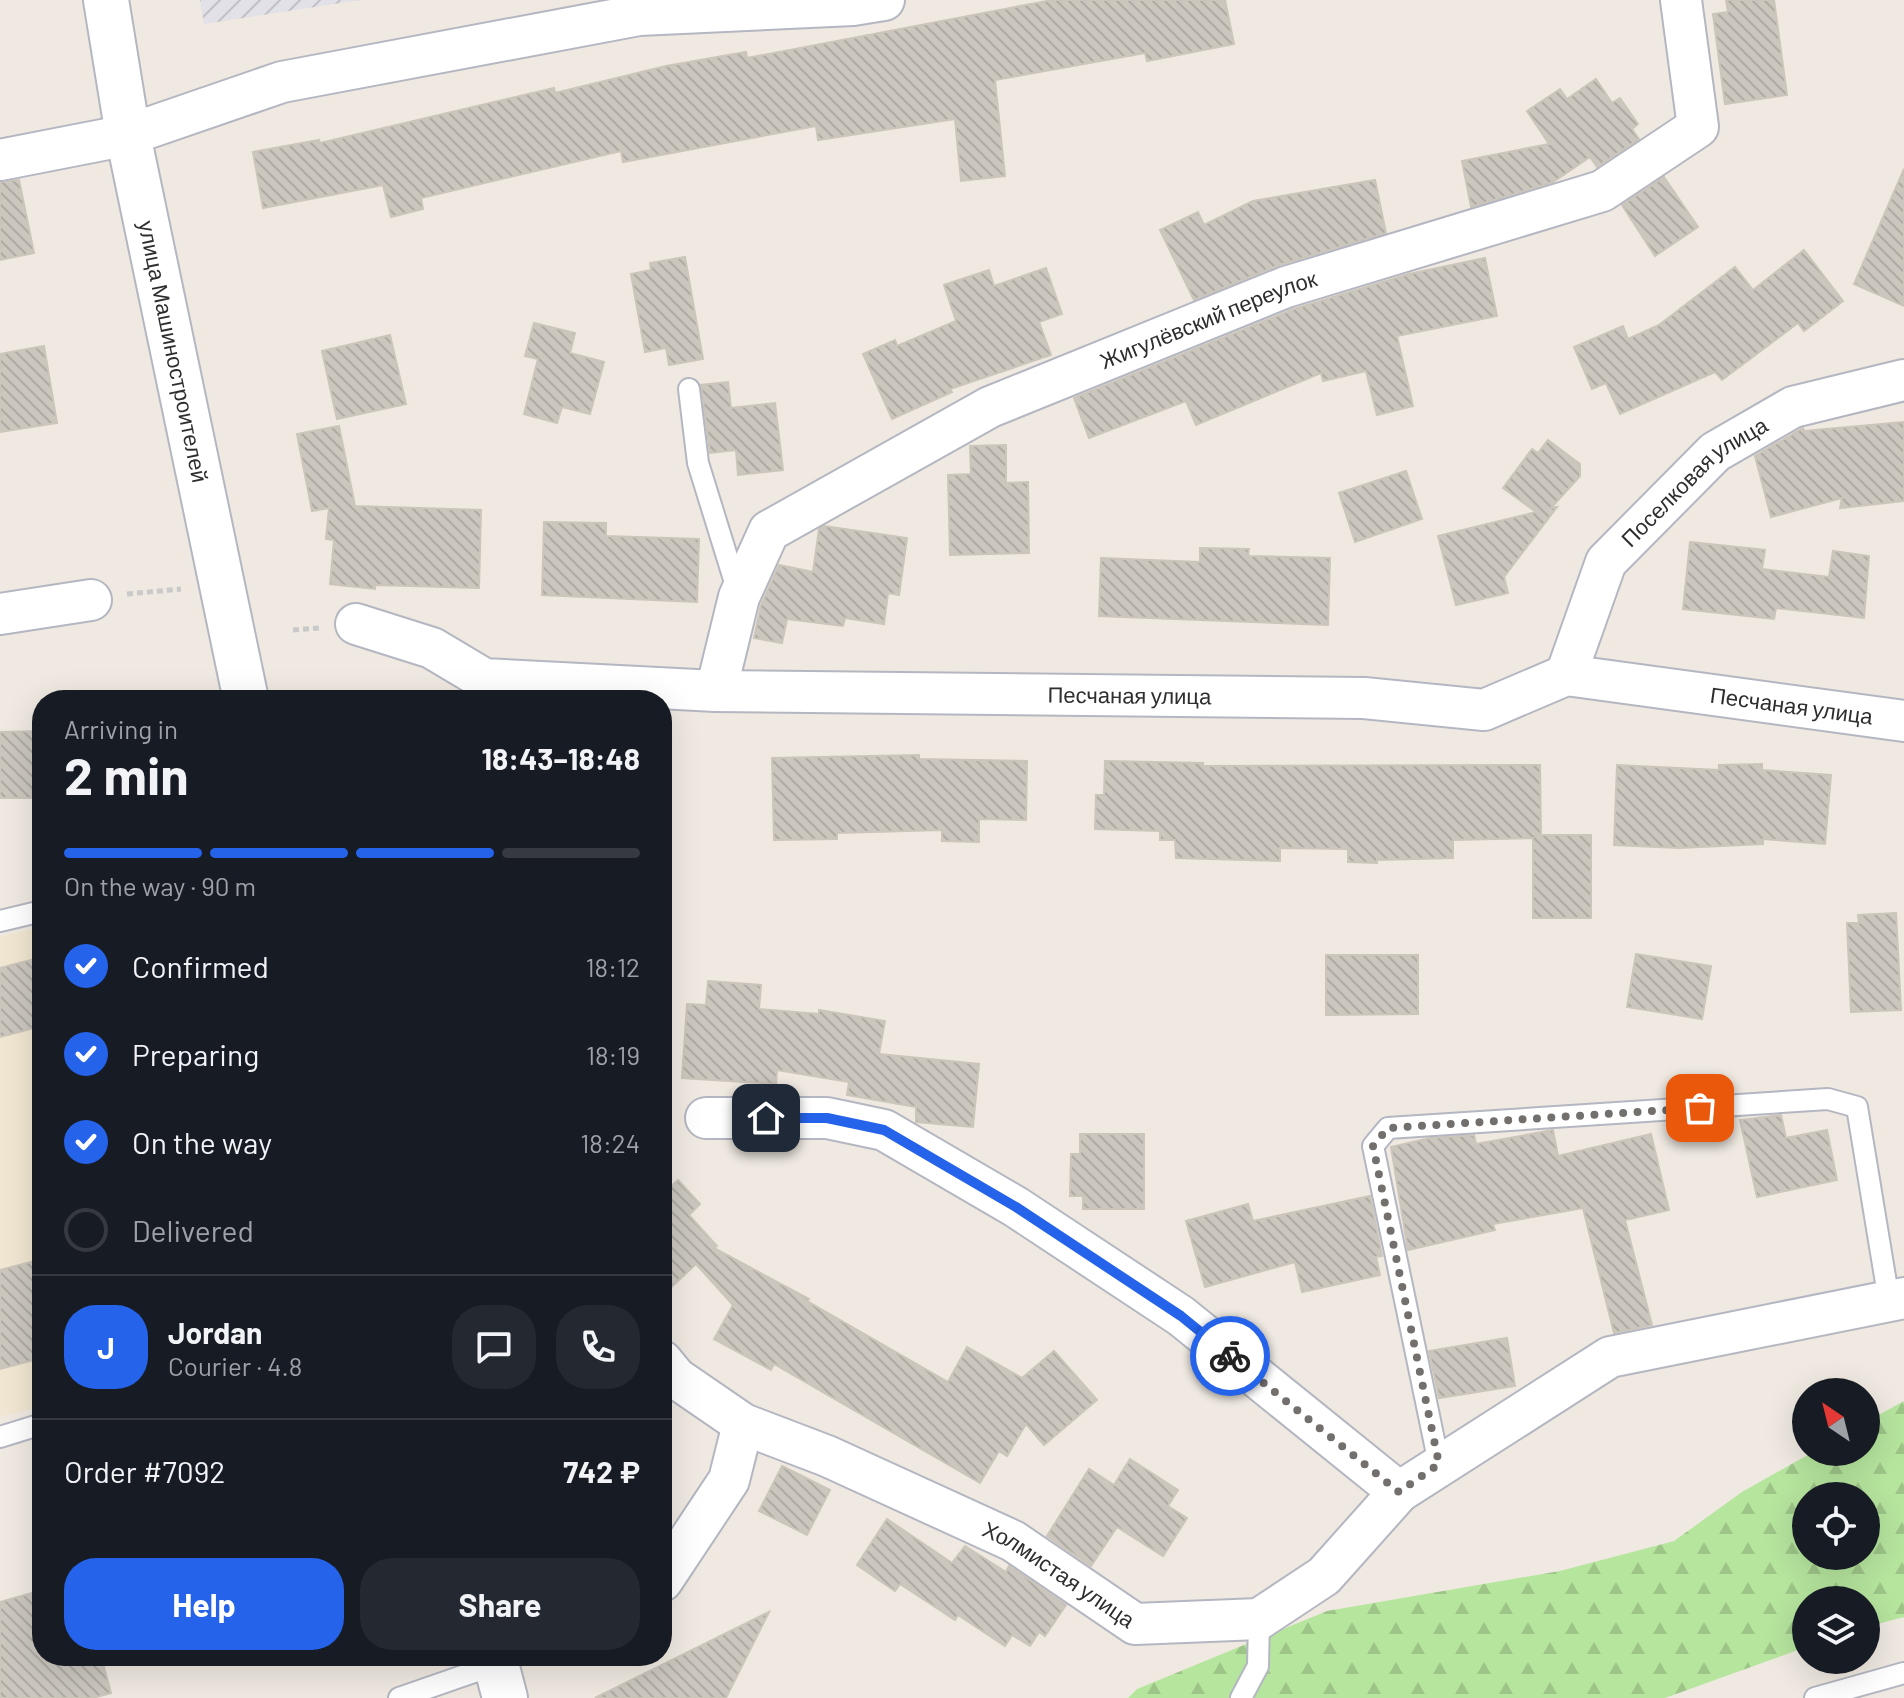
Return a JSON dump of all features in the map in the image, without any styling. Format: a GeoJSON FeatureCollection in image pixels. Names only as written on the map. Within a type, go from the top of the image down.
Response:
{"type":"FeatureCollection","features":[{"type":"Feature","properties":{"kind":"street","name":"улица Машиностроителей"},"geometry":{"type":"LineString","coordinates":[[106,0],[128,135],[244,690]]}},
{"type":"Feature","properties":{"kind":"street"},"geometry":{"type":"LineString","coordinates":[[0,160],[128,135],[282,82],[639,15],[853,5],[884,0]]}},
{"type":"Feature","properties":{"kind":"street","name":"Жигулёвский переулок"},"geometry":{"type":"LineString","coordinates":[[716,691],[739,597],[769,531],[990,407],[1286,287],[1602,191],[1698,127],[1681,0]]}},
{"type":"Feature","properties":{"kind":"street","name":"Поселковая улица"},"geometry":{"type":"LineString","coordinates":[[1566,675],[1606,562],[1715,452],[1793,407],[1904,380]]}},
{"type":"Feature","properties":{"kind":"street"},"geometry":{"type":"LineString","coordinates":[[0,614],[91,600]]}},
{"type":"Feature","properties":{"kind":"street","name":"Песчаная улица"},"geometry":{"type":"LineString","coordinates":[[356,624],[432,648],[484,690]]}},
{"type":"Feature","properties":{"kind":"street","name":"Песчаная улица"},"geometry":{"type":"LineString","coordinates":[[672,691],[1364,698],[1484,710],[1566,675],[1904,721]]}},
{"type":"Feature","properties":{"kind":"street"},"geometry":{"type":"LineString","coordinates":[[706,1118],[827,1118],[884,1130],[1016,1207],[1181,1316],[1399,1492]]}},
{"type":"Feature","properties":{"kind":"street"},"geometry":{"type":"LineString","coordinates":[[1259,1619],[1324,1576],[1399,1492],[1610,1357],[1897,1300]]}},
{"type":"Feature","properties":{"kind":"street","name":"Холмистая улица"},"geometry":{"type":"LineString","coordinates":[[672,1373],[743,1424],[827,1456],[1013,1541],[1135,1624],[1259,1619]]}},
{"type":"Feature","properties":{"kind":"street"},"geometry":{"type":"LineString","coordinates":[[672,1566],[729,1480],[743,1424]]}},
{"type":"Feature","properties":{"kind":"lane"},"geometry":{"type":"LineString","coordinates":[[689,389],[698,463],[739,597]]}},
{"type":"Feature","properties":{"kind":"lane"},"geometry":{"type":"LineString","coordinates":[[0,921],[32,913]]}},
{"type":"Feature","properties":{"kind":"lane"},"geometry":{"type":"LineString","coordinates":[[1439,1464],[1373,1146],[1388,1128],[1828,1099],[1857,1107],[1897,1300]]}},
{"type":"Feature","properties":{"kind":"lane"},"geometry":{"type":"LineString","coordinates":[[0,1437],[32,1427]]}},
{"type":"Feature","properties":{"kind":"lane"},"geometry":{"type":"LineString","coordinates":[[1241,1698],[1258,1666],[1259,1619]]}},
{"type":"Feature","properties":{"kind":"lane"},"geometry":{"type":"LineString","coordinates":[[399,1698],[505,1669]]}},
{"type":"Feature","properties":{"kind":"lane"},"geometry":{"type":"LineString","coordinates":[[1815,1698],[1904,1673]]}},
{"type":"Feature","properties":{"kind":"shaded area"},"geometry":{"type":"Polygon","coordinates":[[[200,0],[361,0],[204,24],[200,0]]]}},
{"type":"Feature","properties":{"kind":"shaded area"},"geometry":{"type":"Polygon","coordinates":[[[32,929],[32,1409],[0,1417],[0,936],[32,929]]]}},
{"type":"Feature","properties":{"kind":"green space"},"geometry":{"type":"Polygon","coordinates":[[[1904,1401],[1904,1617],[1880,1623],[1880,1586],[1792,1586],[1792,1652],[1665,1698],[1128,1698],[1137,1689],[1327,1611],[1560,1571],[1674,1541],[1742,1492],[1792,1464],[1880,1466],[1880,1414],[1904,1401]]]}},
{"type":"Feature","properties":{"kind":"building"},"geometry":{"type":"Polygon","coordinates":[[[1052,0],[1225,0],[1234,44],[1147,61],[1145,53],[995,80],[1005,176],[961,181],[955,119],[818,140],[816,126],[623,162],[621,151],[421,198],[423,209],[391,217],[383,185],[263,208],[253,152],[319,140],[320,143],[554,88],[555,93],[666,66],[746,52],[747,58],[1052,0]]]}},
{"type":"Feature","properties":{"kind":"building"},"geometry":{"type":"Polygon","coordinates":[[[1726,0],[1774,0],[1787,95],[1725,104],[1713,14],[1728,12],[1726,0]]]}},
{"type":"Feature","properties":{"kind":"building"},"geometry":{"type":"Polygon","coordinates":[[[1596,79],[1612,103],[1620,98],[1638,124],[1632,129],[1639,139],[1597,167],[1590,157],[1553,182],[1471,207],[1462,161],[1549,144],[1527,111],[1560,89],[1567,99],[1596,79]]]}},
{"type":"Feature","properties":{"kind":"building"},"geometry":{"type":"Polygon","coordinates":[[[1904,169],[1904,306],[1854,284],[1904,169]]]}},
{"type":"Feature","properties":{"kind":"building"},"geometry":{"type":"Polygon","coordinates":[[[1664,177],[1698,227],[1655,256],[1622,205],[1664,177]]]}},
{"type":"Feature","properties":{"kind":"building"},"geometry":{"type":"Polygon","coordinates":[[[19,180],[34,253],[0,260],[0,182],[19,180]]]}},
{"type":"Feature","properties":{"kind":"building"},"geometry":{"type":"Polygon","coordinates":[[[1375,180],[1386,233],[1279,265],[1194,300],[1160,230],[1198,212],[1204,225],[1253,201],[1375,180]]]}},
{"type":"Feature","properties":{"kind":"building"},"geometry":{"type":"Polygon","coordinates":[[[1804,250],[1843,301],[1804,331],[1798,323],[1722,380],[1715,372],[1620,414],[1606,383],[1592,389],[1574,347],[1623,326],[1628,339],[1659,325],[1735,267],[1753,290],[1804,250]]]}},
{"type":"Feature","properties":{"kind":"building"},"geometry":{"type":"Polygon","coordinates":[[[685,257],[703,359],[669,365],[666,348],[645,352],[631,274],[651,270],[650,263],[685,257]]]}},
{"type":"Feature","properties":{"kind":"building"},"geometry":{"type":"Polygon","coordinates":[[[1485,258],[1497,316],[1397,336],[1413,406],[1377,415],[1366,371],[1323,381],[1321,373],[1196,425],[1186,401],[1089,438],[1074,398],[1294,309],[1409,274],[1485,258]]]}},
{"type":"Feature","properties":{"kind":"building"},"geometry":{"type":"Polygon","coordinates":[[[1046,268],[1062,314],[1039,322],[1051,355],[950,389],[952,392],[892,419],[863,354],[895,340],[897,346],[956,321],[944,285],[989,270],[994,286],[1046,268]]]}},
{"type":"Feature","properties":{"kind":"building"},"geometry":{"type":"Polygon","coordinates":[[[534,323],[575,333],[570,353],[604,362],[590,414],[562,407],[557,423],[524,414],[538,359],[525,356],[534,323]]]}},
{"type":"Feature","properties":{"kind":"building"},"geometry":{"type":"Polygon","coordinates":[[[390,335],[406,404],[337,419],[322,351],[390,335]]]}},
{"type":"Feature","properties":{"kind":"building"},"geometry":{"type":"Polygon","coordinates":[[[44,346],[57,423],[0,432],[0,354],[44,346]]]}},
{"type":"Feature","properties":{"kind":"building"},"geometry":{"type":"Polygon","coordinates":[[[728,382],[731,408],[775,403],[783,470],[738,475],[736,450],[710,453],[701,385],[728,382]]]}},
{"type":"Feature","properties":{"kind":"building"},"geometry":{"type":"Polygon","coordinates":[[[1904,422],[1904,501],[1840,508],[1842,498],[1771,517],[1755,456],[1803,428],[1804,431],[1904,422]]]}},
{"type":"Feature","properties":{"kind":"building"},"geometry":{"type":"Polygon","coordinates":[[[339,426],[355,506],[481,510],[479,588],[375,585],[375,589],[330,584],[334,540],[326,539],[329,508],[312,511],[297,434],[339,426]]]}},
{"type":"Feature","properties":{"kind":"building"},"geometry":{"type":"Polygon","coordinates":[[[1548,440],[1580,464],[1580,476],[1551,508],[1557,507],[1504,577],[1508,593],[1456,605],[1438,536],[1536,512],[1503,488],[1532,449],[1538,453],[1548,440]]]}},
{"type":"Feature","properties":{"kind":"building"},"geometry":{"type":"Polygon","coordinates":[[[1006,445],[1006,483],[1028,482],[1029,553],[950,555],[948,475],[971,474],[970,446],[1006,445]]]}},
{"type":"Feature","properties":{"kind":"building"},"geometry":{"type":"Polygon","coordinates":[[[1406,471],[1422,519],[1355,542],[1339,493],[1406,471]]]}},
{"type":"Feature","properties":{"kind":"building"},"geometry":{"type":"Polygon","coordinates":[[[544,522],[606,523],[606,536],[699,539],[697,602],[542,595],[544,522]]]}},
{"type":"Feature","properties":{"kind":"building"},"geometry":{"type":"Polygon","coordinates":[[[824,526],[907,538],[899,595],[888,593],[884,624],[845,618],[843,626],[787,619],[782,643],[754,638],[761,605],[779,565],[813,572],[819,529],[824,526]]]}},
{"type":"Feature","properties":{"kind":"building"},"geometry":{"type":"Polygon","coordinates":[[[1690,542],[1765,550],[1762,569],[1829,577],[1833,551],[1869,556],[1864,618],[1776,608],[1774,619],[1683,609],[1690,542]]]}},
{"type":"Feature","properties":{"kind":"building"},"geometry":{"type":"Polygon","coordinates":[[[1200,548],[1249,549],[1248,556],[1330,558],[1328,625],[1099,616],[1101,558],[1200,562],[1200,548]]]}},
{"type":"Feature","properties":{"kind":"building"},"geometry":{"type":"Polygon","coordinates":[[[32,731],[32,798],[0,798],[0,732],[32,731]]]}},
{"type":"Feature","properties":{"kind":"building"},"geometry":{"type":"Polygon","coordinates":[[[919,755],[919,759],[1027,761],[1026,820],[979,819],[979,842],[942,841],[942,830],[837,833],[837,839],[774,840],[772,758],[919,755]]]}},
{"type":"Feature","properties":{"kind":"building"},"geometry":{"type":"Polygon","coordinates":[[[1105,761],[1203,763],[1203,766],[1540,765],[1541,835],[1591,835],[1591,918],[1533,918],[1533,838],[1453,840],[1453,858],[1377,860],[1377,863],[1348,862],[1348,849],[1280,848],[1280,861],[1176,858],[1175,840],[1160,840],[1160,831],[1095,829],[1096,795],[1104,795],[1105,761]]]}},
{"type":"Feature","properties":{"kind":"building"},"geometry":{"type":"Polygon","coordinates":[[[1762,764],[1762,770],[1831,775],[1825,844],[1763,839],[1763,844],[1679,848],[1614,845],[1617,765],[1719,770],[1719,765],[1762,764]]]}},
{"type":"Feature","properties":{"kind":"building"},"geometry":{"type":"Polygon","coordinates":[[[1896,913],[1901,1010],[1851,1012],[1847,923],[1859,923],[1858,915],[1896,913]]]}},
{"type":"Feature","properties":{"kind":"building"},"geometry":{"type":"Polygon","coordinates":[[[1636,954],[1711,966],[1702,1019],[1627,1007],[1636,954]]]}},
{"type":"Feature","properties":{"kind":"building"},"geometry":{"type":"Polygon","coordinates":[[[1326,955],[1418,955],[1418,1014],[1326,1015],[1326,955]]]}},
{"type":"Feature","properties":{"kind":"building"},"geometry":{"type":"Polygon","coordinates":[[[32,960],[32,1029],[0,1037],[0,968],[32,960]]]}},
{"type":"Feature","properties":{"kind":"building"},"geometry":{"type":"Polygon","coordinates":[[[708,981],[761,985],[759,1009],[819,1014],[819,1010],[885,1021],[879,1054],[979,1064],[973,1127],[916,1122],[916,1107],[847,1095],[849,1082],[777,1070],[776,1084],[682,1078],[687,1004],[706,1005],[708,981]]]}},
{"type":"Feature","properties":{"kind":"building"},"geometry":{"type":"Polygon","coordinates":[[[1781,1115],[1786,1138],[1827,1130],[1837,1180],[1757,1197],[1740,1120],[1781,1115]]]}},
{"type":"Feature","properties":{"kind":"building"},"geometry":{"type":"Polygon","coordinates":[[[1553,1130],[1558,1156],[1651,1134],[1669,1210],[1625,1220],[1652,1325],[1614,1333],[1583,1208],[1493,1224],[1495,1230],[1408,1250],[1391,1147],[1430,1138],[1474,1135],[1476,1144],[1553,1130]]]}},
{"type":"Feature","properties":{"kind":"building"},"geometry":{"type":"Polygon","coordinates":[[[1080,1134],[1144,1134],[1144,1209],[1083,1209],[1083,1196],[1070,1196],[1071,1154],[1080,1154],[1080,1134]]]}},
{"type":"Feature","properties":{"kind":"building"},"geometry":{"type":"Polygon","coordinates":[[[678,1180],[700,1204],[689,1215],[717,1246],[714,1248],[809,1299],[807,1301],[948,1382],[967,1347],[1022,1378],[1054,1351],[1097,1400],[1044,1445],[1026,1424],[1007,1456],[999,1451],[980,1483],[774,1364],[771,1370],[714,1339],[733,1305],[696,1264],[672,1287],[672,1186],[678,1180]]]}},
{"type":"Feature","properties":{"kind":"building"},"geometry":{"type":"Polygon","coordinates":[[[1370,1196],[1382,1256],[1376,1257],[1380,1275],[1302,1292],[1295,1262],[1205,1287],[1186,1221],[1248,1204],[1253,1221],[1370,1196]]]}},
{"type":"Feature","properties":{"kind":"building"},"geometry":{"type":"Polygon","coordinates":[[[32,1262],[32,1361],[0,1369],[0,1270],[32,1262]]]}},
{"type":"Feature","properties":{"kind":"building"},"geometry":{"type":"Polygon","coordinates":[[[1507,1338],[1515,1386],[1439,1398],[1429,1351],[1507,1338]]]}},
{"type":"Feature","properties":{"kind":"building"},"geometry":{"type":"Polygon","coordinates":[[[1130,1459],[1178,1490],[1168,1506],[1187,1518],[1163,1556],[1117,1527],[1091,1566],[1047,1536],[1089,1469],[1114,1485],[1130,1459]]]}},
{"type":"Feature","properties":{"kind":"building"},"geometry":{"type":"Polygon","coordinates":[[[782,1466],[830,1490],[807,1535],[759,1511],[782,1466]]]}},
{"type":"Feature","properties":{"kind":"building"},"geometry":{"type":"Polygon","coordinates":[[[887,1519],[952,1563],[965,1546],[1006,1572],[1009,1566],[1066,1605],[1045,1636],[1039,1632],[1030,1646],[1012,1635],[1005,1646],[958,1615],[955,1620],[900,1584],[895,1591],[857,1565],[887,1519]]]}},
{"type":"Feature","properties":{"kind":"building"},"geometry":{"type":"Polygon","coordinates":[[[32,1593],[32,1666],[104,1666],[111,1693],[93,1698],[0,1698],[0,1602],[32,1593]]]}},
{"type":"Feature","properties":{"kind":"building"},"geometry":{"type":"Polygon","coordinates":[[[769,1612],[726,1698],[595,1698],[660,1666],[672,1666],[672,1660],[769,1612]]]}},
{"type":"Feature","properties":{"kind":"way so far"},"geometry":{"type":"LineString","coordinates":[[1230,1356],[1399,1492],[1439,1464],[1373,1146],[1388,1128],[1700,1108]]}},
{"type":"Feature","properties":{"kind":"route"},"geometry":{"type":"LineString","coordinates":[[766,1118],[827,1118],[884,1130],[1016,1207],[1181,1316],[1230,1356]]}}]}
